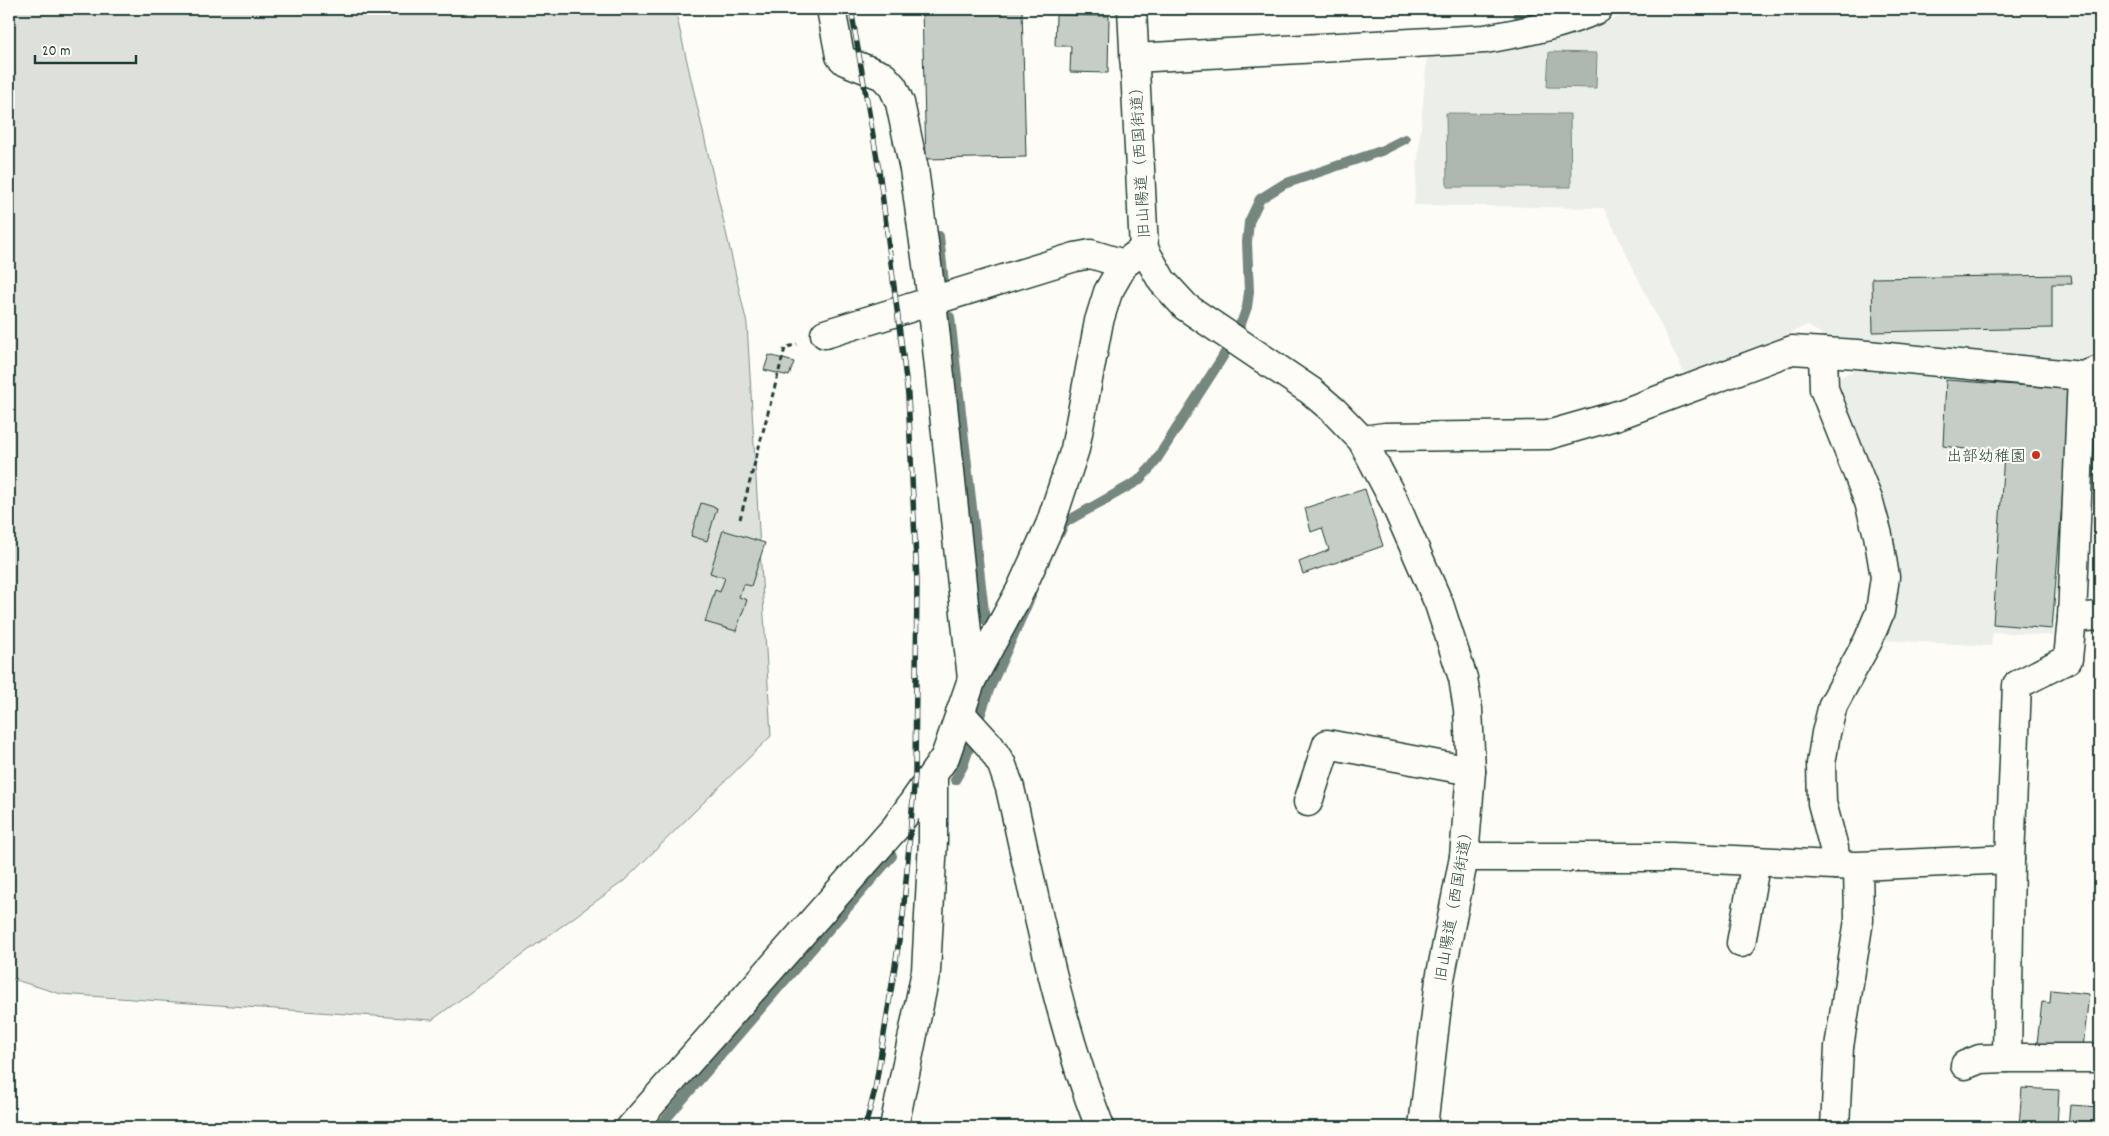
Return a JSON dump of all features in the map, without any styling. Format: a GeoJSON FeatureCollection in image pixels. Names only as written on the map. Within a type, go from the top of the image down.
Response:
{"type":"FeatureCollection","features":[{"type":"Feature","properties":{"kind":"street"},"geometry":{"type":"LineString","coordinates":[[631,1127],[896,827],[970,724],[972,679],[932,301],[914,169],[900,103],[893,87],[883,76],[845,61],[840,56],[831,9]]}},
{"type":"Feature","properties":{"kind":"street","name":"旧山陽道（西国街道）"},"geometry":{"type":"LineString","coordinates":[[1132,9],[1134,58],[1134,257],[1162,281],[1186,306],[1311,392],[1333,410],[1362,440],[1393,499],[1439,604],[1463,678],[1468,709],[1471,771],[1464,857],[1440,979],[1423,1127]]}},
{"type":"Feature","properties":{"kind":"street"},"geometry":{"type":"LineString","coordinates":[[1134,58],[1486,39],[1531,31],[1598,9]]}},
{"type":"Feature","properties":{"kind":"street"},"geometry":{"type":"LineString","coordinates":[[825,334],[1075,257],[1091,254],[1134,257]]}},
{"type":"Feature","properties":{"kind":"street"},"geometry":{"type":"LineString","coordinates":[[972,679],[1020,591],[1050,525],[1075,449],[1099,321],[1108,292],[1134,257]]}},
{"type":"Feature","properties":{"kind":"street"},"geometry":{"type":"LineString","coordinates":[[1362,440],[1385,437],[1548,435],[1618,415],[1792,350],[2091,373],[2068,659],[2017,685],[2010,859],[2007,1058]]}},
{"type":"Feature","properties":{"kind":"street"},"geometry":{"type":"LineString","coordinates":[[1823,352],[1824,389],[1869,502],[1878,535],[1885,577],[1880,612],[1868,641],[1832,705],[1821,764],[1822,803],[1834,848],[1847,866],[1859,920],[1839,1047],[1835,1127]]}},
{"type":"Feature","properties":{"kind":"street"},"geometry":{"type":"LineString","coordinates":[[2072,618],[2100,616]]}},
{"type":"Feature","properties":{"kind":"street"},"geometry":{"type":"LineString","coordinates":[[970,724],[990,746],[1002,765],[1010,788],[1048,960],[1082,1080],[1100,1127]]}},
{"type":"Feature","properties":{"kind":"street"},"geometry":{"type":"LineString","coordinates":[[1308,802],[1327,744],[1471,771]]}},
{"type":"Feature","properties":{"kind":"street"},"geometry":{"type":"LineString","coordinates":[[894,1127],[926,971],[933,841],[933,776]]}},
{"type":"Feature","properties":{"kind":"street"},"geometry":{"type":"LineString","coordinates":[[1464,857],[1672,857],[1847,866],[2010,859]]}},
{"type":"Feature","properties":{"kind":"street"},"geometry":{"type":"LineString","coordinates":[[1741,944],[1756,861]]}},
{"type":"Feature","properties":{"kind":"street"},"geometry":{"type":"LineString","coordinates":[[1965,1065],[1980,1059],[2100,1058]]}},
{"type":"Feature","properties":{"kind":"path"},"geometry":{"type":"LineString","coordinates":[[740,519],[782,356]]}},
{"type":"Feature","properties":{"kind":"shaded area"},"geometry":{"type":"Polygon","coordinates":[[[9,9],[675,9],[747,324],[771,736],[624,881],[432,1020],[61,994],[9,978],[9,9]]]}},
{"type":"Feature","properties":{"kind":"shaded area"},"geometry":{"type":"Polygon","coordinates":[[[1636,9],[2100,9],[2100,361],[2083,370],[1839,345],[1807,325],[1714,370],[1687,379],[1604,208],[1414,205],[1427,58],[1544,43],[1611,20],[1636,9]]]}},
{"type":"Feature","properties":{"kind":"shaded area"},"geometry":{"type":"Polygon","coordinates":[[[1549,52],[1597,53],[1596,88],[1547,87],[1549,52]]]}},
{"type":"Feature","properties":{"kind":"shaded area"},"geometry":{"type":"Polygon","coordinates":[[[1446,113],[1570,114],[1571,187],[1447,187],[1446,113]]]}},
{"type":"Feature","properties":{"kind":"shaded area"},"geometry":{"type":"Polygon","coordinates":[[[1861,367],[2003,385],[2068,390],[2054,636],[1993,632],[1991,646],[1884,640],[1896,604],[1895,560],[1837,391],[1841,377],[1861,367]]]}},
{"type":"Feature","properties":{"kind":"building"},"geometry":{"type":"Polygon","coordinates":[[[922,9],[1022,9],[1026,157],[926,159],[922,9]]]}},
{"type":"Feature","properties":{"kind":"building"},"geometry":{"type":"Polygon","coordinates":[[[1056,15],[1109,16],[1108,73],[1070,72],[1071,46],[1055,46],[1056,15]]]}},
{"type":"Feature","properties":{"kind":"building"},"geometry":{"type":"Polygon","coordinates":[[[2098,30],[2100,30],[2100,336],[2096,336],[2098,30]]]}},
{"type":"Feature","properties":{"kind":"building"},"geometry":{"type":"Polygon","coordinates":[[[2071,275],[2072,284],[2052,284],[2052,328],[1873,332],[1872,278],[2071,275]]]}},
{"type":"Feature","properties":{"kind":"building"},"geometry":{"type":"Polygon","coordinates":[[[769,355],[794,362],[789,376],[764,370],[769,355]]]}},
{"type":"Feature","properties":{"kind":"building"},"geometry":{"type":"Polygon","coordinates":[[[1946,380],[2071,389],[2052,629],[1993,624],[2004,454],[1943,446],[1946,380]]]}},
{"type":"Feature","properties":{"kind":"building"},"geometry":{"type":"Polygon","coordinates":[[[1365,489],[1383,546],[1303,574],[1299,562],[1329,550],[1322,528],[1311,532],[1305,508],[1365,489]]]}},
{"type":"Feature","properties":{"kind":"building"},"geometry":{"type":"Polygon","coordinates":[[[701,503],[717,508],[707,541],[691,536],[701,503]]]}},
{"type":"Feature","properties":{"kind":"building"},"geometry":{"type":"Polygon","coordinates":[[[723,530],[765,543],[751,586],[743,584],[739,597],[747,600],[736,631],[705,622],[715,590],[720,592],[725,578],[710,573],[723,530]]]}},
{"type":"Feature","properties":{"kind":"building"},"geometry":{"type":"Polygon","coordinates":[[[2051,990],[2089,994],[2083,1048],[2037,1043],[2042,1002],[2050,1003],[2051,990]]]}},
{"type":"Feature","properties":{"kind":"building"},"geometry":{"type":"Polygon","coordinates":[[[2022,1088],[2059,1090],[2057,1127],[2019,1127],[2022,1088]]]}},
{"type":"Feature","properties":{"kind":"building"},"geometry":{"type":"Polygon","coordinates":[[[2070,1105],[2100,1107],[2100,1127],[2068,1127],[2070,1105]]]}},
{"type":"Feature","properties":{"kind":"building"},"geometry":{"type":"Polygon","coordinates":[[[1321,1125],[1321,1127],[1290,1127],[1321,1125]]]}},
{"type":"Feature","properties":{"kind":"waterway"},"geometry":{"type":"LineString","coordinates":[[1518,14],[1536,9]]}},
{"type":"Feature","properties":{"kind":"waterway"},"geometry":{"type":"LineString","coordinates":[[1060,533],[1064,523],[1138,481],[1153,465],[1222,358],[1242,321],[1247,307],[1249,292],[1247,242],[1249,222],[1260,199],[1284,184],[1381,151],[1405,139]]}},
{"type":"Feature","properties":{"kind":"waterway"},"geometry":{"type":"LineString","coordinates":[[939,236],[944,283]]}},
{"type":"Feature","properties":{"kind":"waterway"},"geometry":{"type":"LineString","coordinates":[[950,317],[985,620]]}},
{"type":"Feature","properties":{"kind":"waterway"},"geometry":{"type":"LineString","coordinates":[[955,780],[963,766],[989,690],[1031,596]]}},
{"type":"Feature","properties":{"kind":"waterway"},"geometry":{"type":"LineString","coordinates":[[659,1127],[892,856]]}},
{"type":"Feature","properties":{"kind":"railway"},"geometry":{"type":"LineString","coordinates":[[851,9],[879,170],[908,395],[917,582],[915,775],[903,916],[875,1090],[865,1127]]}},
{"type":"Feature","properties":{"kind":"place","name":"出部幼稚園"},"geometry":{"type":"Point","coordinates":[2036,455]}}]}
